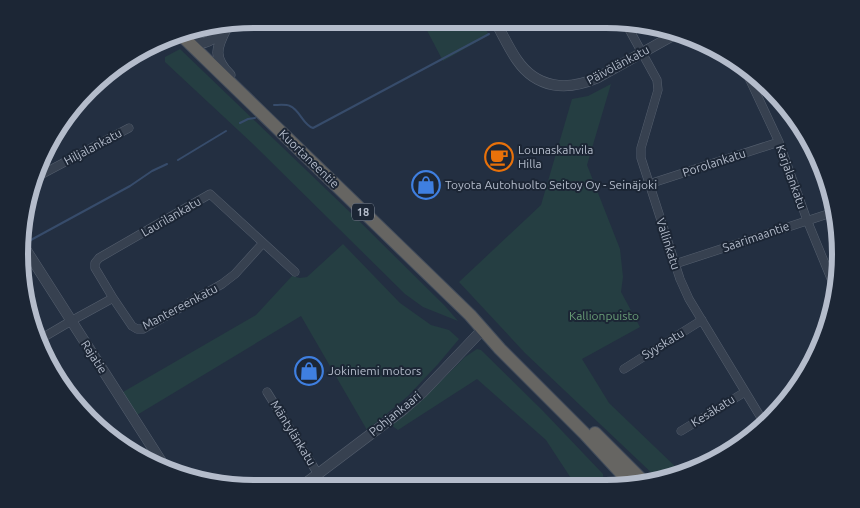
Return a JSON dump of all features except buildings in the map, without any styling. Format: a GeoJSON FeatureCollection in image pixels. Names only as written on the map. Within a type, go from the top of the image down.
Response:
{"type":"FeatureCollection","features":[{"type":"Feature","properties":{"kind":"highway","name":"Kuortaneentie"},"geometry":{"type":"LineString","coordinates":[[185,38],[483,329],[500,349],[584,433],[626,480]]}},
{"type":"Feature","properties":{"kind":"highway","name":"Kuortaneentie"},"geometry":{"type":"LineString","coordinates":[[483,329],[505,344],[640,478]]}},
{"type":"Feature","properties":{"kind":"street","name":"Päivölänkatu"},"geometry":{"type":"LineString","coordinates":[[499,28],[517,60],[532,76],[553,85],[566,86],[584,83],[597,78],[670,37]]}},
{"type":"Feature","properties":{"kind":"street"},"geometry":{"type":"LineString","coordinates":[[187,38],[193,42],[206,42],[225,29]]}},
{"type":"Feature","properties":{"kind":"street"},"geometry":{"type":"LineString","coordinates":[[227,29],[219,42],[217,51],[219,60],[222,67],[238,82],[242,95]]}},
{"type":"Feature","properties":{"kind":"street","name":"Vallinkatu"},"geometry":{"type":"LineString","coordinates":[[629,29],[657,80],[658,90],[641,148],[641,158],[680,279],[689,299],[761,418]]}},
{"type":"Feature","properties":{"kind":"street","name":"Karjalankatu"},"geometry":{"type":"LineString","coordinates":[[749,79],[779,142],[807,220],[831,278]]}},
{"type":"Feature","properties":{"kind":"street","name":"Hiljalankatu"},"geometry":{"type":"LineString","coordinates":[[43,174],[129,128]]}},
{"type":"Feature","properties":{"kind":"street","name":"Porolankatu"},"geometry":{"type":"LineString","coordinates":[[649,184],[779,142]]}},
{"type":"Feature","properties":{"kind":"street","name":"Laurilankatu"},"geometry":{"type":"LineString","coordinates":[[113,298],[95,268],[99,258],[210,194],[295,272]]}},
{"type":"Feature","properties":{"kind":"street","name":"Saarimaantie"},"geometry":{"type":"LineString","coordinates":[[675,264],[829,213]]}},
{"type":"Feature","properties":{"kind":"street","name":"Mantereenkatu"},"geometry":{"type":"LineString","coordinates":[[113,298],[132,326],[142,329],[222,284],[235,274],[263,243]]}},
{"type":"Feature","properties":{"kind":"street","name":"Rajatie"},"geometry":{"type":"LineString","coordinates":[[28,253],[160,460]]}},
{"type":"Feature","properties":{"kind":"street"},"geometry":{"type":"LineString","coordinates":[[44,337],[113,298]]}},
{"type":"Feature","properties":{"kind":"street","name":"Syyskatu"},"geometry":{"type":"LineString","coordinates":[[624,368],[702,320]]}},
{"type":"Feature","properties":{"kind":"street","name":"Pohjankaari"},"geometry":{"type":"LineString","coordinates":[[310,480],[380,428],[422,393],[483,329]]}},
{"type":"Feature","properties":{"kind":"street","name":"Mäntylänkatu"},"geometry":{"type":"LineString","coordinates":[[267,392],[318,474]]}},
{"type":"Feature","properties":{"kind":"street","name":"Kesäkatu"},"geometry":{"type":"LineString","coordinates":[[681,431],[745,392]]}},
{"type":"Feature","properties":{"kind":"green space"},"geometry":{"type":"Polygon","coordinates":[[[426,28],[485,28],[489,35],[443,61],[426,28]]]}},
{"type":"Feature","properties":{"kind":"green space"},"geometry":{"type":"Polygon","coordinates":[[[210,32],[204,37],[195,35],[210,32]]]}},
{"type":"Feature","properties":{"kind":"green space"},"geometry":{"type":"Polygon","coordinates":[[[180,49],[353,215],[458,321],[423,307],[405,294],[253,144],[165,62],[165,57],[180,49]]]}},
{"type":"Feature","properties":{"kind":"green space","name":"Kallionpuisto"},"geometry":{"type":"Polygon","coordinates":[[[611,84],[587,165],[620,249],[623,277],[621,292],[640,327],[582,359],[609,403],[677,469],[654,475],[525,353],[459,282],[541,205],[572,99],[588,96],[611,84]]]}},
{"type":"Feature","properties":{"kind":"green space"},"geometry":{"type":"Polygon","coordinates":[[[343,244],[400,303],[431,325],[449,330],[459,339],[408,396],[367,430],[301,316],[137,415],[123,392],[256,315],[292,276],[307,277],[343,244]]]}},
{"type":"Feature","properties":{"kind":"green space"},"geometry":{"type":"Polygon","coordinates":[[[477,349],[481,350],[603,474],[603,480],[572,480],[546,440],[477,379],[398,430],[391,425],[425,397],[465,357],[477,349]]]}},
{"type":"Feature","properties":{"kind":"waterway"},"geometry":{"type":"LineString","coordinates":[[274,105],[290,106],[313,128],[489,34]]}},
{"type":"Feature","properties":{"kind":"waterway"},"geometry":{"type":"LineString","coordinates":[[240,123],[255,118]]}},
{"type":"Feature","properties":{"kind":"waterway"},"geometry":{"type":"LineString","coordinates":[[178,160],[226,131]]}},
{"type":"Feature","properties":{"kind":"waterway"},"geometry":{"type":"LineString","coordinates":[[29,241],[167,164]]}},
{"type":"Feature","properties":{"kind":"place","name":"Lounaskahvila Hilla"},"geometry":{"type":"Point","coordinates":[499,157]}},
{"type":"Feature","properties":{"kind":"place","name":"Toyota Autohuolto Seitoy Oy - Seinäjoki"},"geometry":{"type":"Point","coordinates":[426,185]}},
{"type":"Feature","properties":{"kind":"place","name":"Jokiniemi motors"},"geometry":{"type":"Point","coordinates":[309,371]}}]}
